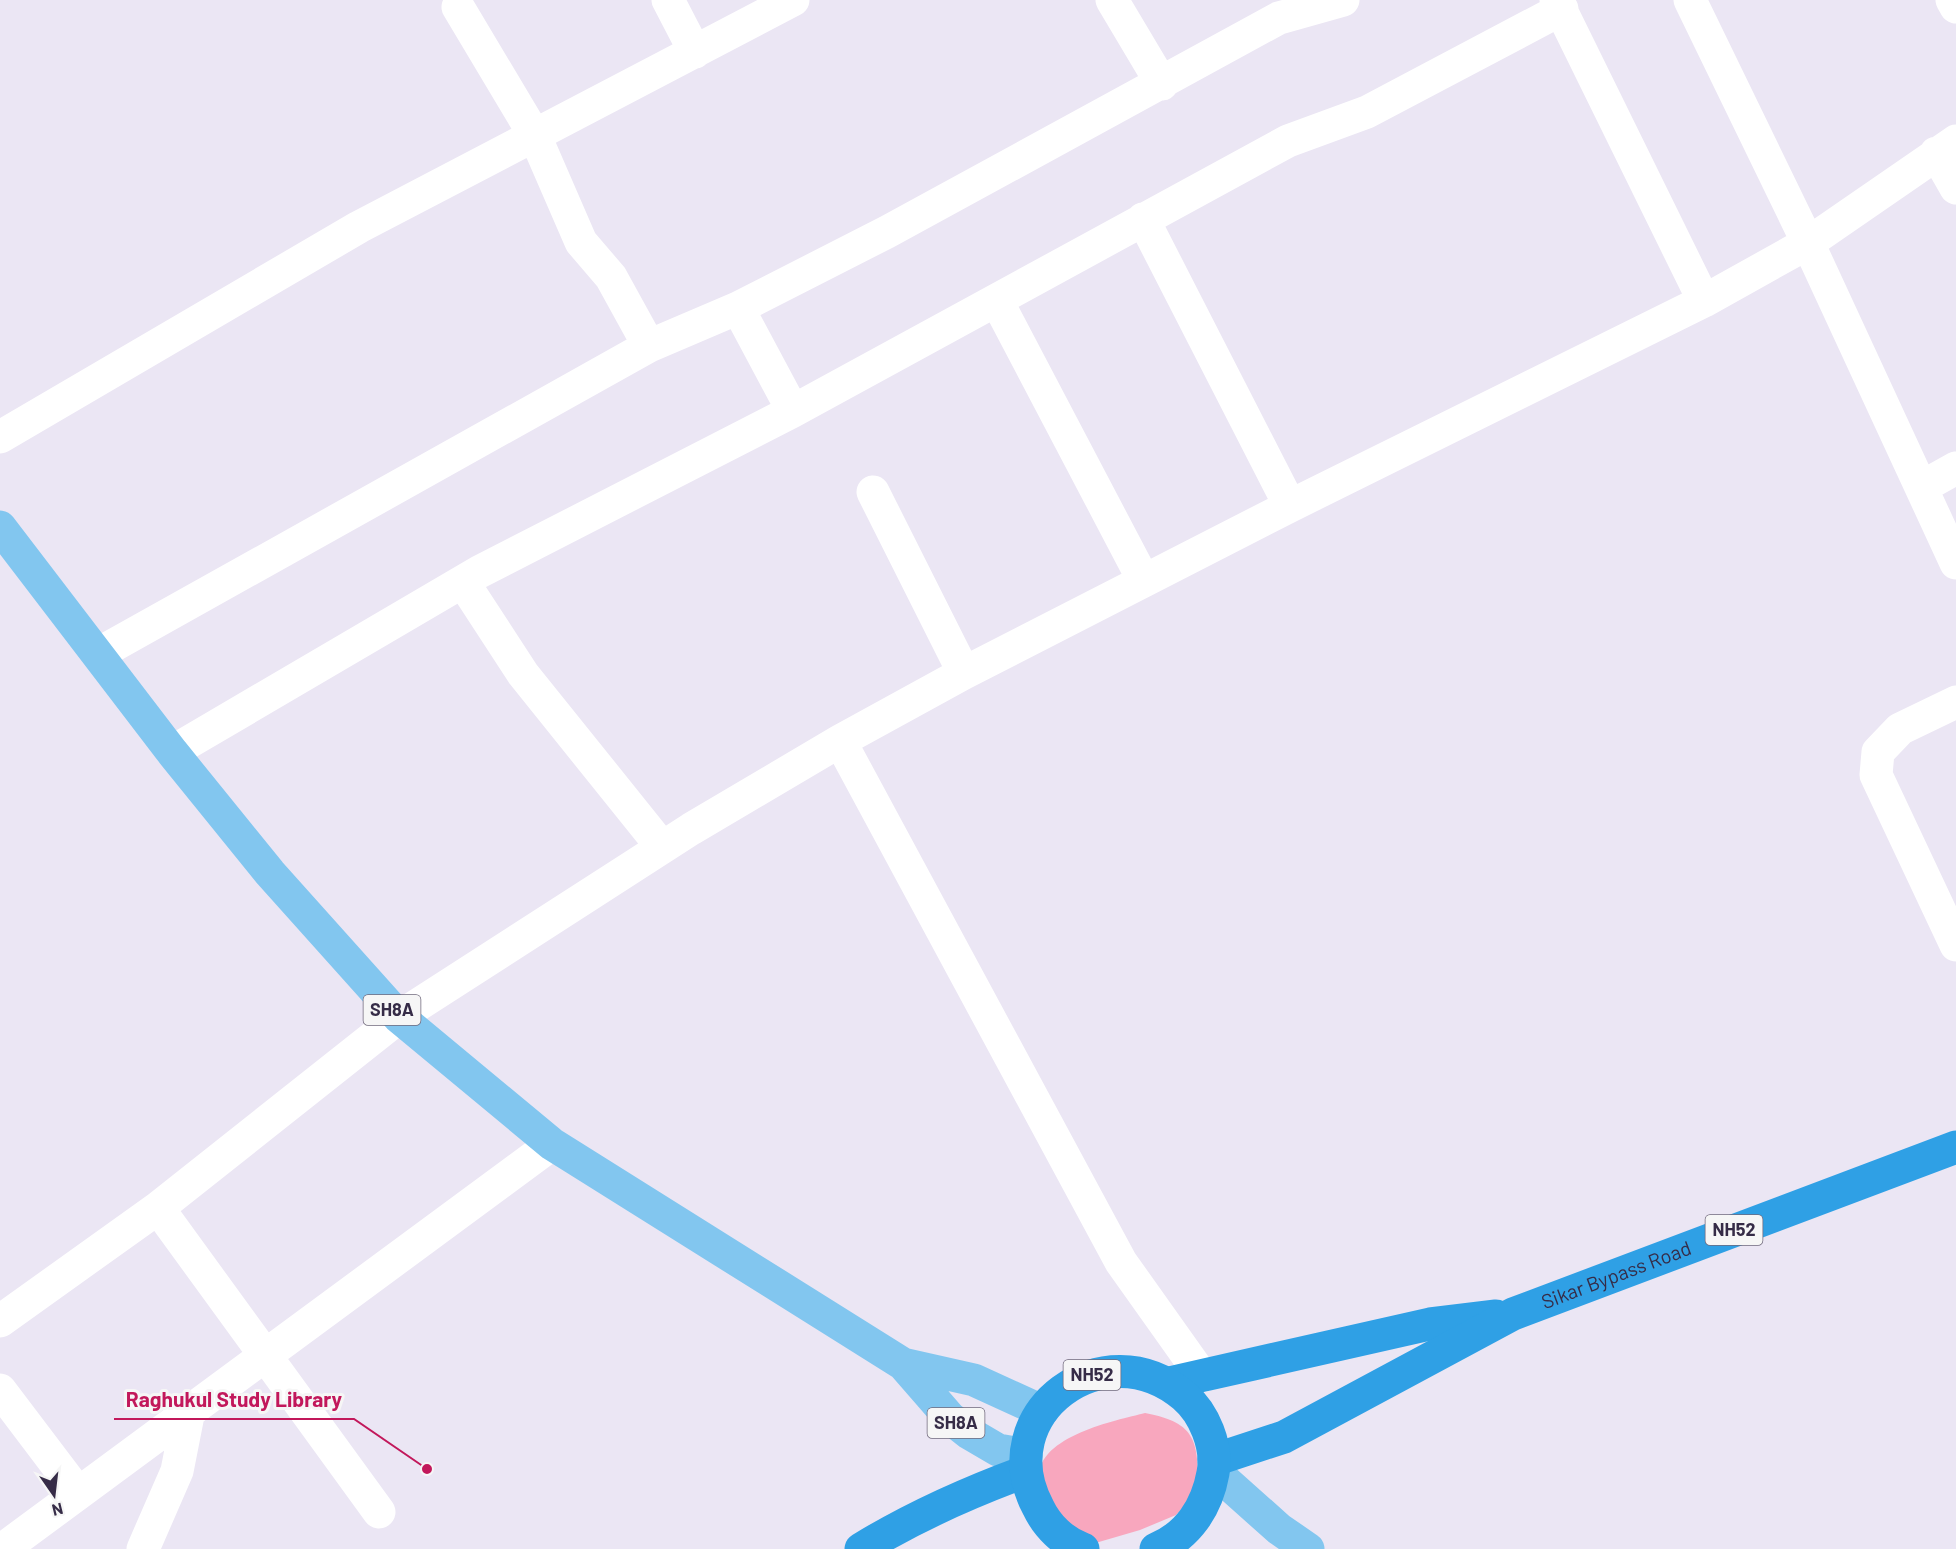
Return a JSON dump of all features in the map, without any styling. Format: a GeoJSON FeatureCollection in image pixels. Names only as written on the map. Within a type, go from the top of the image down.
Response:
{"type":"FeatureCollection","features":[{"type":"Feature","properties":{"kind":"highway","name":"Sikar Bypass Road"},"geometry":{"type":"LineString","coordinates":[[1214,1466],[1284,1437],[1513,1314],[1956,1146]]}},
{"type":"Feature","properties":{"kind":"highway","name":"Sikar Bypass Road"},"geometry":{"type":"LineString","coordinates":[[1168,1383],[1430,1324],[1513,1314]]}},
{"type":"Feature","properties":{"kind":"highway","name":"NH52"},"geometry":{"type":"LineString","coordinates":[[1025,1464],[1029,1439],[1042,1411],[1070,1385],[1086,1376],[1114,1370],[1142,1372],[1168,1383],[1192,1403],[1208,1430],[1214,1466],[1209,1494],[1199,1514],[1184,1532],[1156,1549]]}},
{"type":"Feature","properties":{"kind":"highway"},"geometry":{"type":"LineString","coordinates":[[861,1549],[901,1524],[1025,1464],[1032,1497],[1043,1517],[1058,1534],[1076,1548]]}},
{"type":"Feature","properties":{"kind":"main road","name":"SH8A"},"geometry":{"type":"LineString","coordinates":[[0,527],[172,752],[270,873],[399,1017],[552,1144],[903,1364],[956,1423],[1025,1464]]}},
{"type":"Feature","properties":{"kind":"main road","name":"SH8A"},"geometry":{"type":"LineString","coordinates":[[903,1364],[974,1380],[1042,1411]]}},
{"type":"Feature","properties":{"kind":"main road"},"geometry":{"type":"LineString","coordinates":[[1214,1466],[1279,1529],[1308,1549]]}},
{"type":"Feature","properties":{"kind":"street"},"geometry":{"type":"LineString","coordinates":[[668,0],[694,52]]}},
{"type":"Feature","properties":{"kind":"street"},"geometry":{"type":"LineString","coordinates":[[0,436],[359,227],[793,0]]}},
{"type":"Feature","properties":{"kind":"street"},"geometry":{"type":"LineString","coordinates":[[1112,0],[1162,84]]}},
{"type":"Feature","properties":{"kind":"street"},"geometry":{"type":"LineString","coordinates":[[98,654],[649,346],[738,308],[887,232],[1162,84],[1279,18],[1343,0]]}},
{"type":"Feature","properties":{"kind":"street"},"geometry":{"type":"LineString","coordinates":[[1690,0],[1808,243],[1956,563]]}},
{"type":"Feature","properties":{"kind":"street"},"geometry":{"type":"LineString","coordinates":[[1952,0],[1956,7]]}},
{"type":"Feature","properties":{"kind":"street"},"geometry":{"type":"LineString","coordinates":[[172,752],[463,582],[793,411],[1288,141],[1367,112],[1559,5],[1704,301]]}},
{"type":"Feature","properties":{"kind":"street"},"geometry":{"type":"LineString","coordinates":[[458,7],[535,136],[581,242],[611,277],[649,346]]}},
{"type":"Feature","properties":{"kind":"street"},"geometry":{"type":"LineString","coordinates":[[0,1321],[158,1208],[399,1017],[662,848],[840,741],[964,673],[1290,506],[1704,301],[1808,243],[1946,147],[1956,188]]}},
{"type":"Feature","properties":{"kind":"street"},"geometry":{"type":"LineString","coordinates":[[1143,219],[1290,506]]}},
{"type":"Feature","properties":{"kind":"street"},"geometry":{"type":"LineString","coordinates":[[997,301],[1144,581]]}},
{"type":"Feature","properties":{"kind":"street"},"geometry":{"type":"LineString","coordinates":[[738,308],[793,411]]}},
{"type":"Feature","properties":{"kind":"street"},"geometry":{"type":"LineString","coordinates":[[1922,487],[1956,468]]}},
{"type":"Feature","properties":{"kind":"street"},"geometry":{"type":"LineString","coordinates":[[873,492],[964,673]]}},
{"type":"Feature","properties":{"kind":"street"},"geometry":{"type":"LineString","coordinates":[[463,582],[523,674],[662,848]]}},
{"type":"Feature","properties":{"kind":"street"},"geometry":{"type":"LineString","coordinates":[[1956,702],[1900,729],[1878,752],[1876,775],[1956,945]]}},
{"type":"Feature","properties":{"kind":"street"},"geometry":{"type":"LineString","coordinates":[[840,741],[1121,1262],[1202,1376]]}},
{"type":"Feature","properties":{"kind":"street"},"geometry":{"type":"LineString","coordinates":[[3,1549],[264,1354],[552,1144]]}},
{"type":"Feature","properties":{"kind":"street"},"geometry":{"type":"LineString","coordinates":[[158,1208],[379,1512]]}},
{"type":"Feature","properties":{"kind":"street"},"geometry":{"type":"LineString","coordinates":[[0,1389],[78,1493]]}},
{"type":"Feature","properties":{"kind":"street"},"geometry":{"type":"LineString","coordinates":[[143,1549],[177,1471],[189,1410]]}},
{"type":"Feature","properties":{"kind":"shaded area"},"geometry":{"type":"Polygon","coordinates":[[[1145,1413],[1176,1423],[1191,1437],[1197,1460],[1198,1491],[1176,1515],[1140,1530],[1092,1544],[1056,1531],[1039,1482],[1041,1466],[1049,1453],[1062,1443],[1096,1426],[1145,1413]]]}},
{"type":"Feature","properties":{"kind":"place","name":"Raghukul Study Library"},"geometry":{"type":"Point","coordinates":[427,1469]}}]}
